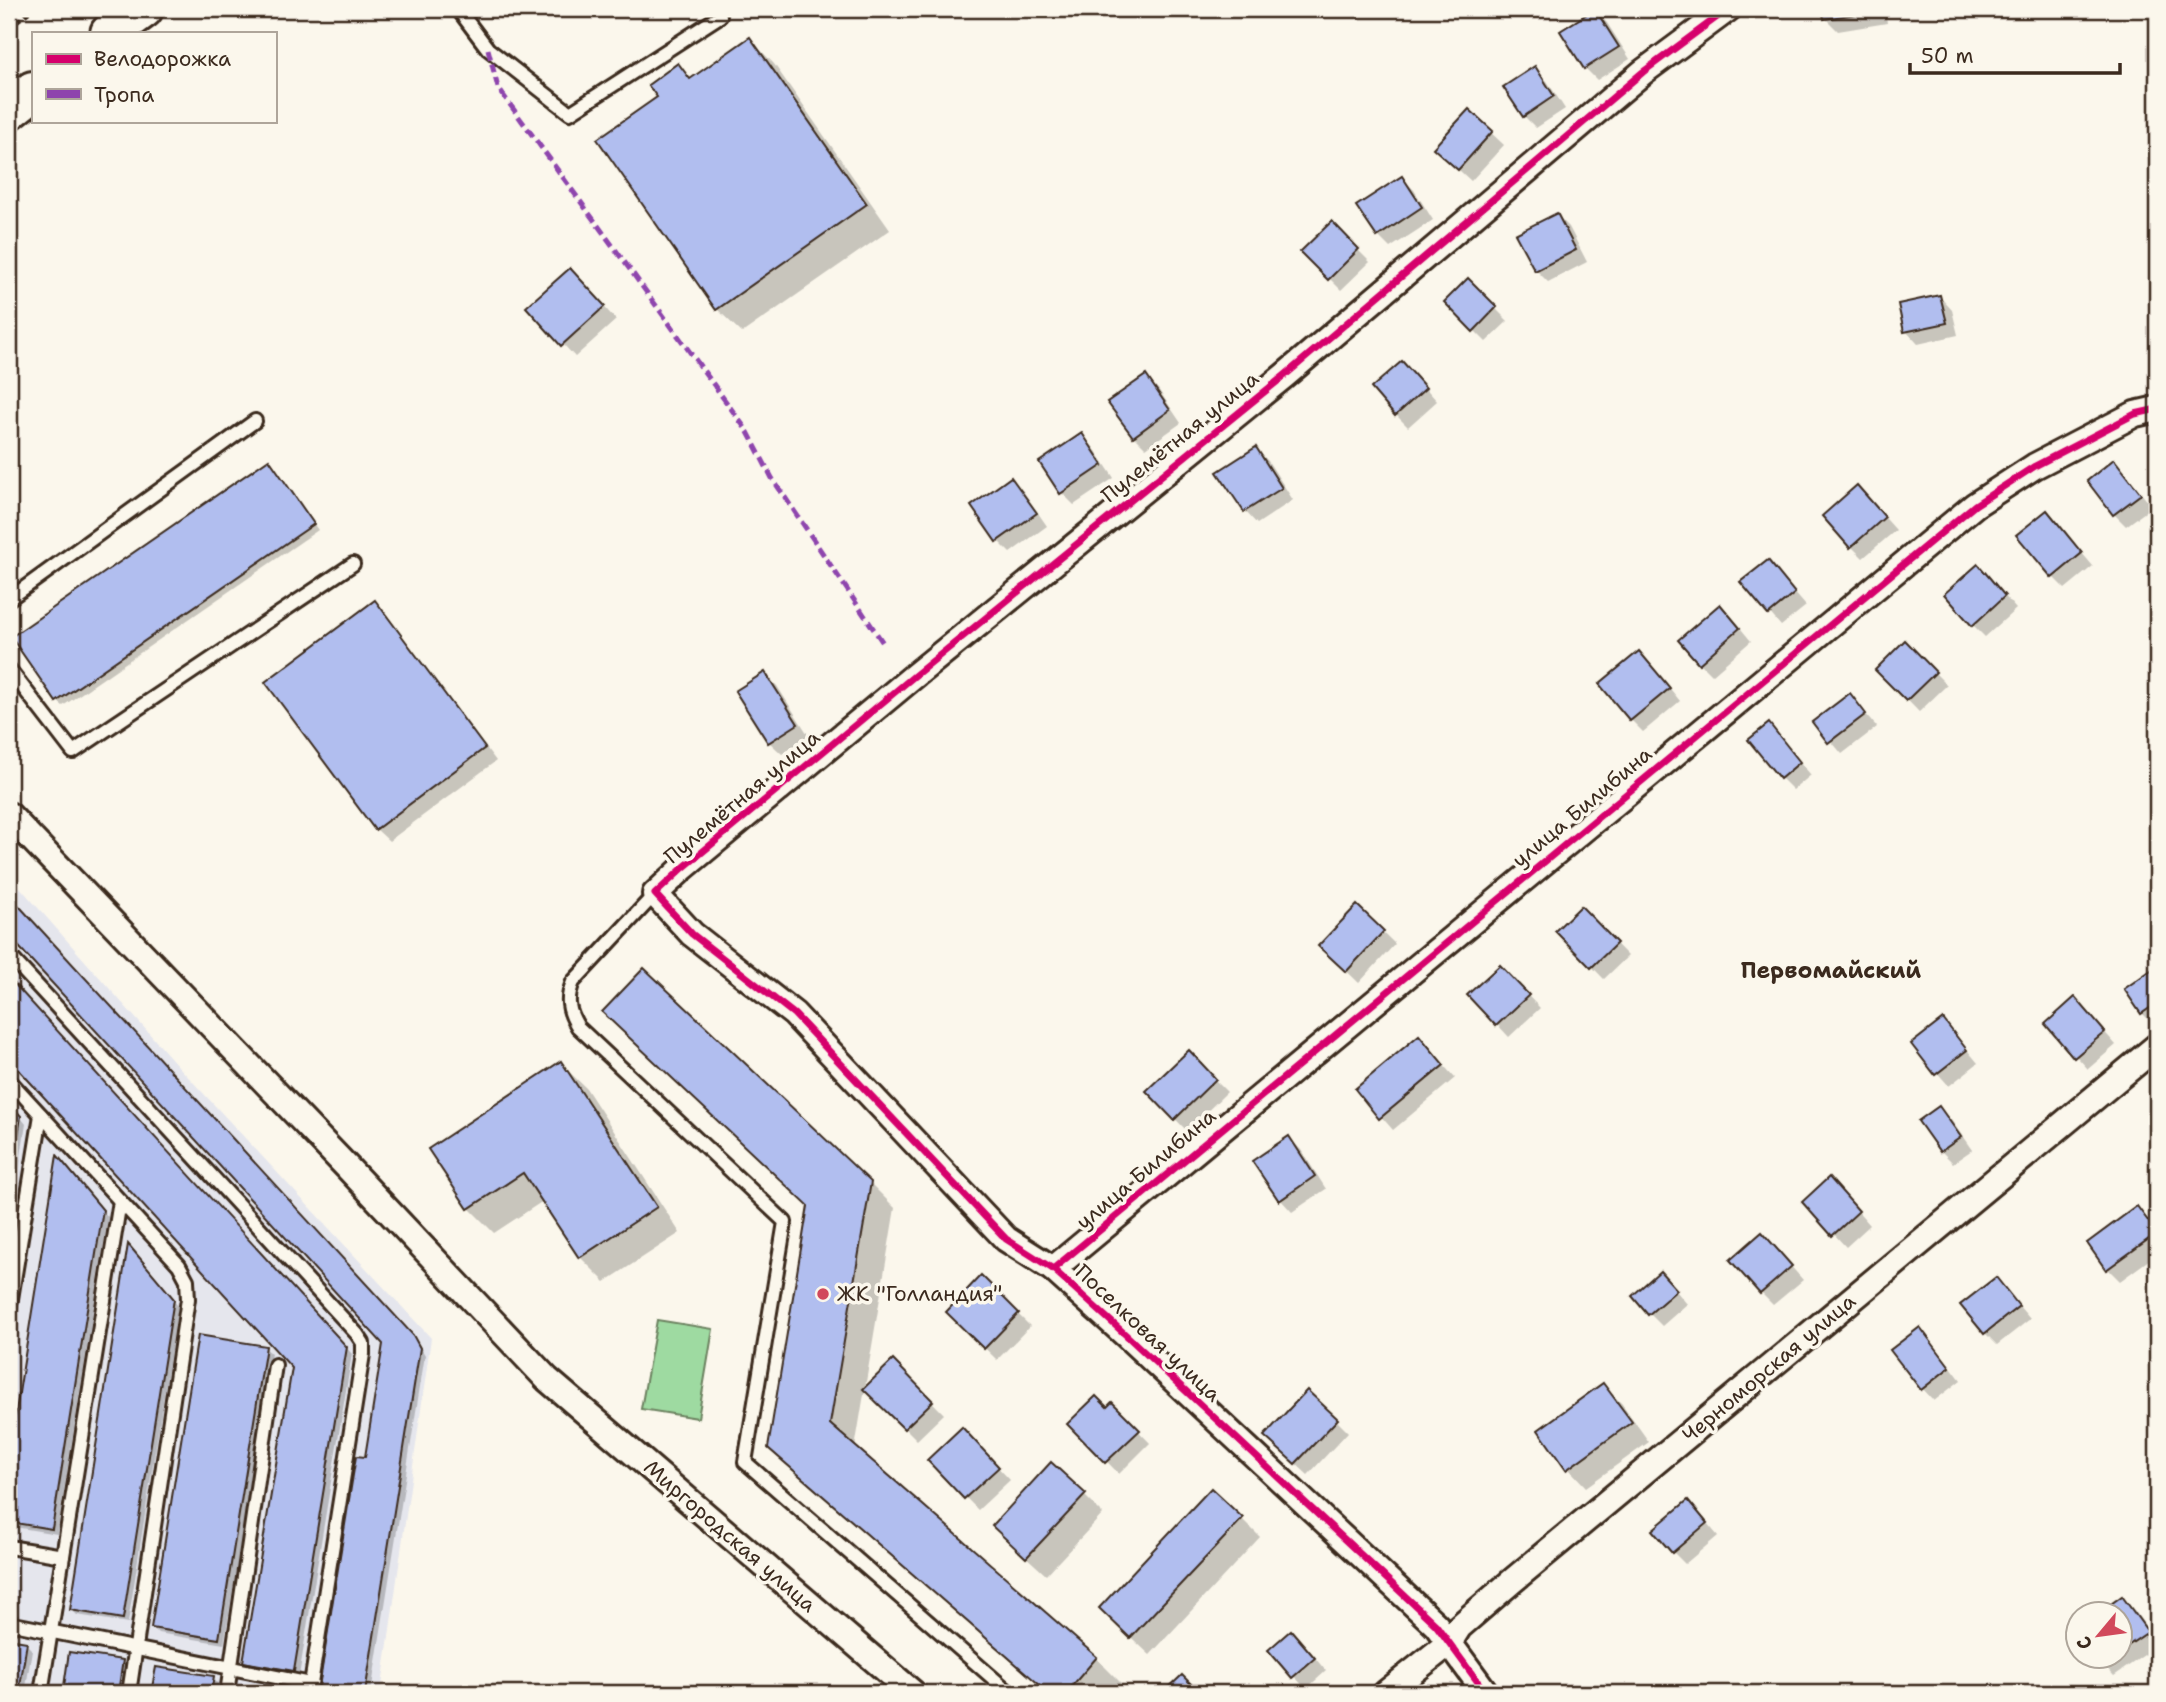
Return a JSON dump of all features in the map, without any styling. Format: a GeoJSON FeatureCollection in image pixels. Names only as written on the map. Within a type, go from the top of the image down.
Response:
{"type":"FeatureCollection","features":[{"type":"Feature","properties":{"kind":"main road"},"geometry":{"type":"LineString","coordinates":[[9,110],[32,93]]}},
{"type":"Feature","properties":{"kind":"street","name":"Пулемётная улица"},"geometry":{"type":"LineString","coordinates":[[655,894],[913,677],[1284,376],[1643,72],[1728,9]]}},
{"type":"Feature","properties":{"kind":"street","name":"улица Билибина"},"geometry":{"type":"LineString","coordinates":[[1053,1269],[1975,505],[2035,466],[2135,414],[2157,410]]}},
{"type":"Feature","properties":{"kind":"street","name":"Миргородская улица"},"geometry":{"type":"LineString","coordinates":[[9,815],[547,1379],[913,1693]]}},
{"type":"Feature","properties":{"kind":"street","name":"Поселковая улица"},"geometry":{"type":"LineString","coordinates":[[655,894],[692,934],[794,1014],[1006,1239],[1053,1269],[1436,1625],[1486,1693]]}},
{"type":"Feature","properties":{"kind":"street","name":"Черноморская улица"},"geometry":{"type":"LineString","coordinates":[[1386,1693],[1449,1643],[1459,1627],[1511,1582],[2157,1046]]}},
{"type":"Feature","properties":{"kind":"lane"},"geometry":{"type":"LineString","coordinates":[[458,9],[488,49],[570,113],[720,16]]}},
{"type":"Feature","properties":{"kind":"lane"},"geometry":{"type":"LineString","coordinates":[[9,599],[255,421]]}},
{"type":"Feature","properties":{"kind":"lane"},"geometry":{"type":"LineString","coordinates":[[9,669],[73,752],[353,564]]}},
{"type":"Feature","properties":{"kind":"lane"},"geometry":{"type":"LineString","coordinates":[[655,894],[573,982],[568,1005],[578,1027],[785,1222],[745,1462],[1010,1693]]}},
{"type":"Feature","properties":{"kind":"lane"},"geometry":{"type":"LineString","coordinates":[[9,954],[363,1343],[310,1689],[230,1668],[9,1623]]}},
{"type":"Feature","properties":{"kind":"lane"},"geometry":{"type":"LineString","coordinates":[[9,1080],[179,1265],[187,1280],[188,1299],[129,1693]]}},
{"type":"Feature","properties":{"kind":"lane"},"geometry":{"type":"LineString","coordinates":[[9,1311],[41,1115]]}},
{"type":"Feature","properties":{"kind":"lane"},"geometry":{"type":"LineString","coordinates":[[41,1693],[120,1201]]}},
{"type":"Feature","properties":{"kind":"lane"},"geometry":{"type":"LineString","coordinates":[[227,1693],[275,1366]]}},
{"type":"Feature","properties":{"kind":"lane"},"geometry":{"type":"LineString","coordinates":[[9,1547],[63,1556]]}},
{"type":"Feature","properties":{"kind":"path"},"geometry":{"type":"LineString","coordinates":[[9,27],[33,9]]}},
{"type":"Feature","properties":{"kind":"shaded area"},"geometry":{"type":"Polygon","coordinates":[[[9,875],[178,1066],[431,1338],[381,1693],[9,1693],[9,875]]]}},
{"type":"Feature","properties":{"kind":"green space"},"geometry":{"type":"Polygon","coordinates":[[[657,1320],[713,1329],[698,1418],[641,1409],[657,1320]]]}},
{"type":"Feature","properties":{"kind":"building"},"geometry":{"type":"Polygon","coordinates":[[[1595,9],[1619,47],[1584,69],[1560,31],[1595,9]]]}},
{"type":"Feature","properties":{"kind":"building"},"geometry":{"type":"Polygon","coordinates":[[[1822,9],[1876,9],[1876,11],[1824,19],[1822,9]]]}},
{"type":"Feature","properties":{"kind":"building"},"geometry":{"type":"Polygon","coordinates":[[[750,37],[867,204],[716,310],[597,139],[657,97],[648,85],[678,63],[690,79],[750,37]]]}},
{"type":"Feature","properties":{"kind":"building"},"geometry":{"type":"Polygon","coordinates":[[[1535,66],[1554,96],[1523,117],[1503,87],[1535,66]]]}},
{"type":"Feature","properties":{"kind":"building"},"geometry":{"type":"Polygon","coordinates":[[[1469,109],[1493,131],[1458,170],[1433,148],[1469,109]]]}},
{"type":"Feature","properties":{"kind":"building"},"geometry":{"type":"Polygon","coordinates":[[[1402,176],[1422,207],[1377,237],[1356,206],[1402,176]]]}},
{"type":"Feature","properties":{"kind":"building"},"geometry":{"type":"Polygon","coordinates":[[[1557,213],[1576,250],[1535,271],[1515,234],[1557,213]]]}},
{"type":"Feature","properties":{"kind":"building"},"geometry":{"type":"Polygon","coordinates":[[[1332,221],[1359,249],[1328,280],[1300,252],[1332,221]]]}},
{"type":"Feature","properties":{"kind":"building"},"geometry":{"type":"Polygon","coordinates":[[[570,268],[605,306],[561,346],[526,307],[570,268]]]}},
{"type":"Feature","properties":{"kind":"building"},"geometry":{"type":"Polygon","coordinates":[[[1468,278],[1497,307],[1473,332],[1444,302],[1468,278]]]}},
{"type":"Feature","properties":{"kind":"building"},"geometry":{"type":"Polygon","coordinates":[[[1940,295],[1947,323],[1904,332],[1898,304],[1940,295]]]}},
{"type":"Feature","properties":{"kind":"building"},"geometry":{"type":"Polygon","coordinates":[[[1402,361],[1426,388],[1395,416],[1371,388],[1402,361]]]}},
{"type":"Feature","properties":{"kind":"building"},"geometry":{"type":"Polygon","coordinates":[[[1146,375],[1170,410],[1133,437],[1107,402],[1146,375]]]}},
{"type":"Feature","properties":{"kind":"building"},"geometry":{"type":"Polygon","coordinates":[[[1082,433],[1103,465],[1060,494],[1039,462],[1082,433]]]}},
{"type":"Feature","properties":{"kind":"building"},"geometry":{"type":"Polygon","coordinates":[[[1256,447],[1282,488],[1244,512],[1217,472],[1256,447]]]}},
{"type":"Feature","properties":{"kind":"building"},"geometry":{"type":"Polygon","coordinates":[[[269,459],[314,524],[56,702],[11,637],[269,459]]]}},
{"type":"Feature","properties":{"kind":"building"},"geometry":{"type":"Polygon","coordinates":[[[2114,459],[2141,494],[2113,515],[2087,481],[2114,459]]]}},
{"type":"Feature","properties":{"kind":"building"},"geometry":{"type":"Polygon","coordinates":[[[1011,477],[1037,513],[996,542],[971,506],[1011,477]]]}},
{"type":"Feature","properties":{"kind":"building"},"geometry":{"type":"Polygon","coordinates":[[[1857,485],[1885,517],[1850,548],[1822,516],[1857,485]]]}},
{"type":"Feature","properties":{"kind":"building"},"geometry":{"type":"Polygon","coordinates":[[[2047,510],[2082,553],[2052,578],[2016,535],[2047,510]]]}},
{"type":"Feature","properties":{"kind":"building"},"geometry":{"type":"Polygon","coordinates":[[[1768,560],[1795,593],[1768,615],[1740,582],[1768,560]]]}},
{"type":"Feature","properties":{"kind":"building"},"geometry":{"type":"Polygon","coordinates":[[[1978,564],[2005,596],[1972,626],[1944,594],[1978,564]]]}},
{"type":"Feature","properties":{"kind":"building"},"geometry":{"type":"Polygon","coordinates":[[[375,600],[485,748],[375,830],[265,682],[375,600]]]}},
{"type":"Feature","properties":{"kind":"building"},"geometry":{"type":"Polygon","coordinates":[[[1720,604],[1740,628],[1699,664],[1678,640],[1720,604]]]}},
{"type":"Feature","properties":{"kind":"building"},"geometry":{"type":"Polygon","coordinates":[[[1905,640],[1936,672],[1906,701],[1875,670],[1905,640]]]}},
{"type":"Feature","properties":{"kind":"building"},"geometry":{"type":"Polygon","coordinates":[[[1639,651],[1670,688],[1630,721],[1599,684],[1639,651]]]}},
{"type":"Feature","properties":{"kind":"building"},"geometry":{"type":"Polygon","coordinates":[[[765,672],[798,724],[768,743],[735,691],[765,672]]]}},
{"type":"Feature","properties":{"kind":"building"},"geometry":{"type":"Polygon","coordinates":[[[1850,693],[1866,714],[1828,743],[1812,722],[1850,693]]]}},
{"type":"Feature","properties":{"kind":"building"},"geometry":{"type":"Polygon","coordinates":[[[1769,723],[1800,762],[1780,779],[1748,740],[1769,723]]]}},
{"type":"Feature","properties":{"kind":"building"},"geometry":{"type":"Polygon","coordinates":[[[9,895],[413,1335],[420,1348],[365,1693],[318,1693],[356,1456],[365,1457],[383,1344],[9,936],[9,895]]]}},
{"type":"Feature","properties":{"kind":"building"},"geometry":{"type":"Polygon","coordinates":[[[1357,905],[1384,931],[1346,972],[1318,946],[1357,905]]]}},
{"type":"Feature","properties":{"kind":"building"},"geometry":{"type":"Polygon","coordinates":[[[1581,906],[1617,943],[1591,968],[1555,931],[1581,906]]]}},
{"type":"Feature","properties":{"kind":"building"},"geometry":{"type":"Polygon","coordinates":[[[1500,965],[1529,995],[1496,1026],[1467,995],[1500,965]]]}},
{"type":"Feature","properties":{"kind":"building"},"geometry":{"type":"Polygon","coordinates":[[[2157,966],[2157,1003],[2141,1014],[2124,989],[2157,966]]]}},
{"type":"Feature","properties":{"kind":"building","name":"ЖК \"Голландия\""},"geometry":{"type":"Polygon","coordinates":[[[644,968],[871,1182],[830,1424],[1097,1657],[1066,1693],[1049,1693],[768,1448],[808,1206],[602,1012],[644,968]]]}},
{"type":"Feature","properties":{"kind":"building"},"geometry":{"type":"Polygon","coordinates":[[[9,978],[347,1347],[294,1671],[243,1662],[292,1368],[9,1059],[9,978]]]}},
{"type":"Feature","properties":{"kind":"building"},"geometry":{"type":"Polygon","coordinates":[[[2075,997],[2105,1032],[2074,1058],[2045,1024],[2075,997]]]}},
{"type":"Feature","properties":{"kind":"building"},"geometry":{"type":"Polygon","coordinates":[[[1943,1019],[1967,1050],[1935,1075],[1911,1044],[1943,1019]]]}},
{"type":"Feature","properties":{"kind":"building"},"geometry":{"type":"Polygon","coordinates":[[[1419,1035],[1444,1065],[1379,1119],[1355,1089],[1419,1035]]]}},
{"type":"Feature","properties":{"kind":"building"},"geometry":{"type":"Polygon","coordinates":[[[1189,1050],[1216,1079],[1174,1120],[1146,1091],[1189,1050]]]}},
{"type":"Feature","properties":{"kind":"building"},"geometry":{"type":"Polygon","coordinates":[[[561,1061],[657,1207],[579,1258],[523,1173],[468,1209],[428,1149],[561,1061]]]}},
{"type":"Feature","properties":{"kind":"building"},"geometry":{"type":"Polygon","coordinates":[[[9,1102],[21,1116],[9,1194],[9,1102]]]}},
{"type":"Feature","properties":{"kind":"building"},"geometry":{"type":"Polygon","coordinates":[[[1939,1106],[1961,1137],[1940,1152],[1918,1121],[1939,1106]]]}},
{"type":"Feature","properties":{"kind":"building"},"geometry":{"type":"Polygon","coordinates":[[[1289,1136],[1315,1176],[1279,1201],[1252,1161],[1289,1136]]]}},
{"type":"Feature","properties":{"kind":"building"},"geometry":{"type":"Polygon","coordinates":[[[57,1155],[103,1210],[52,1529],[9,1522],[9,1455],[57,1155]]]}},
{"type":"Feature","properties":{"kind":"building"},"geometry":{"type":"Polygon","coordinates":[[[1829,1177],[1859,1211],[1832,1236],[1802,1202],[1829,1177]]]}},
{"type":"Feature","properties":{"kind":"building"},"geometry":{"type":"Polygon","coordinates":[[[2137,1206],[2157,1233],[2106,1270],[2087,1243],[2137,1206]]]}},
{"type":"Feature","properties":{"kind":"building"},"geometry":{"type":"Polygon","coordinates":[[[1762,1232],[1792,1266],[1760,1294],[1730,1260],[1762,1232]]]}},
{"type":"Feature","properties":{"kind":"building"},"geometry":{"type":"Polygon","coordinates":[[[128,1244],[174,1299],[123,1619],[70,1610],[128,1244]]]}},
{"type":"Feature","properties":{"kind":"building"},"geometry":{"type":"Polygon","coordinates":[[[1660,1271],[1677,1290],[1648,1315],[1632,1296],[1660,1271]]]}},
{"type":"Feature","properties":{"kind":"building"},"geometry":{"type":"Polygon","coordinates":[[[981,1275],[1019,1313],[984,1349],[946,1312],[981,1275]]]}},
{"type":"Feature","properties":{"kind":"building"},"geometry":{"type":"Polygon","coordinates":[[[1996,1277],[2019,1306],[1984,1334],[1960,1305],[1996,1277]]]}},
{"type":"Feature","properties":{"kind":"building"},"geometry":{"type":"Polygon","coordinates":[[[1920,1327],[1950,1367],[1921,1390],[1890,1350],[1920,1327]]]}},
{"type":"Feature","properties":{"kind":"building"},"geometry":{"type":"Polygon","coordinates":[[[198,1335],[266,1346],[219,1639],[151,1628],[198,1335]]]}},
{"type":"Feature","properties":{"kind":"building"},"geometry":{"type":"Polygon","coordinates":[[[893,1360],[933,1401],[904,1429],[863,1389],[893,1360]]]}},
{"type":"Feature","properties":{"kind":"building"},"geometry":{"type":"Polygon","coordinates":[[[1603,1383],[1632,1422],[1566,1470],[1538,1430],[1603,1383]]]}},
{"type":"Feature","properties":{"kind":"building"},"geometry":{"type":"Polygon","coordinates":[[[1307,1390],[1338,1419],[1295,1464],[1264,1436],[1307,1390]]]}},
{"type":"Feature","properties":{"kind":"building"},"geometry":{"type":"Polygon","coordinates":[[[1096,1396],[1107,1407],[1112,1402],[1140,1430],[1105,1463],[1067,1424],[1096,1396]]]}},
{"type":"Feature","properties":{"kind":"building"},"geometry":{"type":"Polygon","coordinates":[[[962,1427],[999,1467],[964,1499],[927,1460],[962,1427]]]}},
{"type":"Feature","properties":{"kind":"building"},"geometry":{"type":"Polygon","coordinates":[[[1051,1462],[1086,1494],[1026,1558],[992,1526],[1051,1462]]]}},
{"type":"Feature","properties":{"kind":"building"},"geometry":{"type":"Polygon","coordinates":[[[1211,1488],[1243,1518],[1130,1638],[1099,1608],[1211,1488]]]}},
{"type":"Feature","properties":{"kind":"building"},"geometry":{"type":"Polygon","coordinates":[[[1688,1500],[1707,1523],[1672,1553],[1652,1530],[1688,1500]]]}},
{"type":"Feature","properties":{"kind":"building"},"geometry":{"type":"Polygon","coordinates":[[[2134,1613],[2148,1632],[2134,1642],[2134,1613]]]}},
{"type":"Feature","properties":{"kind":"building"},"geometry":{"type":"Polygon","coordinates":[[[1291,1630],[1315,1658],[1292,1678],[1268,1650],[1291,1630]]]}},
{"type":"Feature","properties":{"kind":"building"},"geometry":{"type":"Polygon","coordinates":[[[9,1639],[27,1642],[19,1693],[9,1693],[9,1639]]]}},
{"type":"Feature","properties":{"kind":"building"},"geometry":{"type":"Polygon","coordinates":[[[69,1652],[123,1660],[118,1693],[63,1693],[69,1652]]]}},
{"type":"Feature","properties":{"kind":"building"},"geometry":{"type":"Polygon","coordinates":[[[156,1667],[214,1676],[211,1693],[151,1693],[156,1667]]]}},
{"type":"Feature","properties":{"kind":"building"},"geometry":{"type":"Polygon","coordinates":[[[1182,1675],[1200,1693],[1163,1693],[1182,1675]]]}},
{"type":"Feature","properties":{"kind":"marked path"},"geometry":{"type":"LineString","coordinates":[[488,49],[498,88],[748,432],[772,478],[883,643]]}},
{"type":"Feature","properties":{"kind":"cycle path"},"geometry":{"type":"LineString","coordinates":[[1486,1693],[1436,1625],[1053,1269],[1006,1239],[794,1014],[692,934],[655,894],[913,677],[1284,376],[1643,72],[1728,9]]}},
{"type":"Feature","properties":{"kind":"cycle path"},"geometry":{"type":"LineString","coordinates":[[1053,1269],[1975,505],[2035,466],[2135,414],[2157,409]]}},
{"type":"Feature","properties":{"kind":"place","name":"ЖК \"Голландия\""},"geometry":{"type":"Point","coordinates":[823,1294]}},
{"type":"Feature","properties":{"kind":"district","name":"Первомайский"},"geometry":{"type":"Point","coordinates":[1831,970]}}]}
